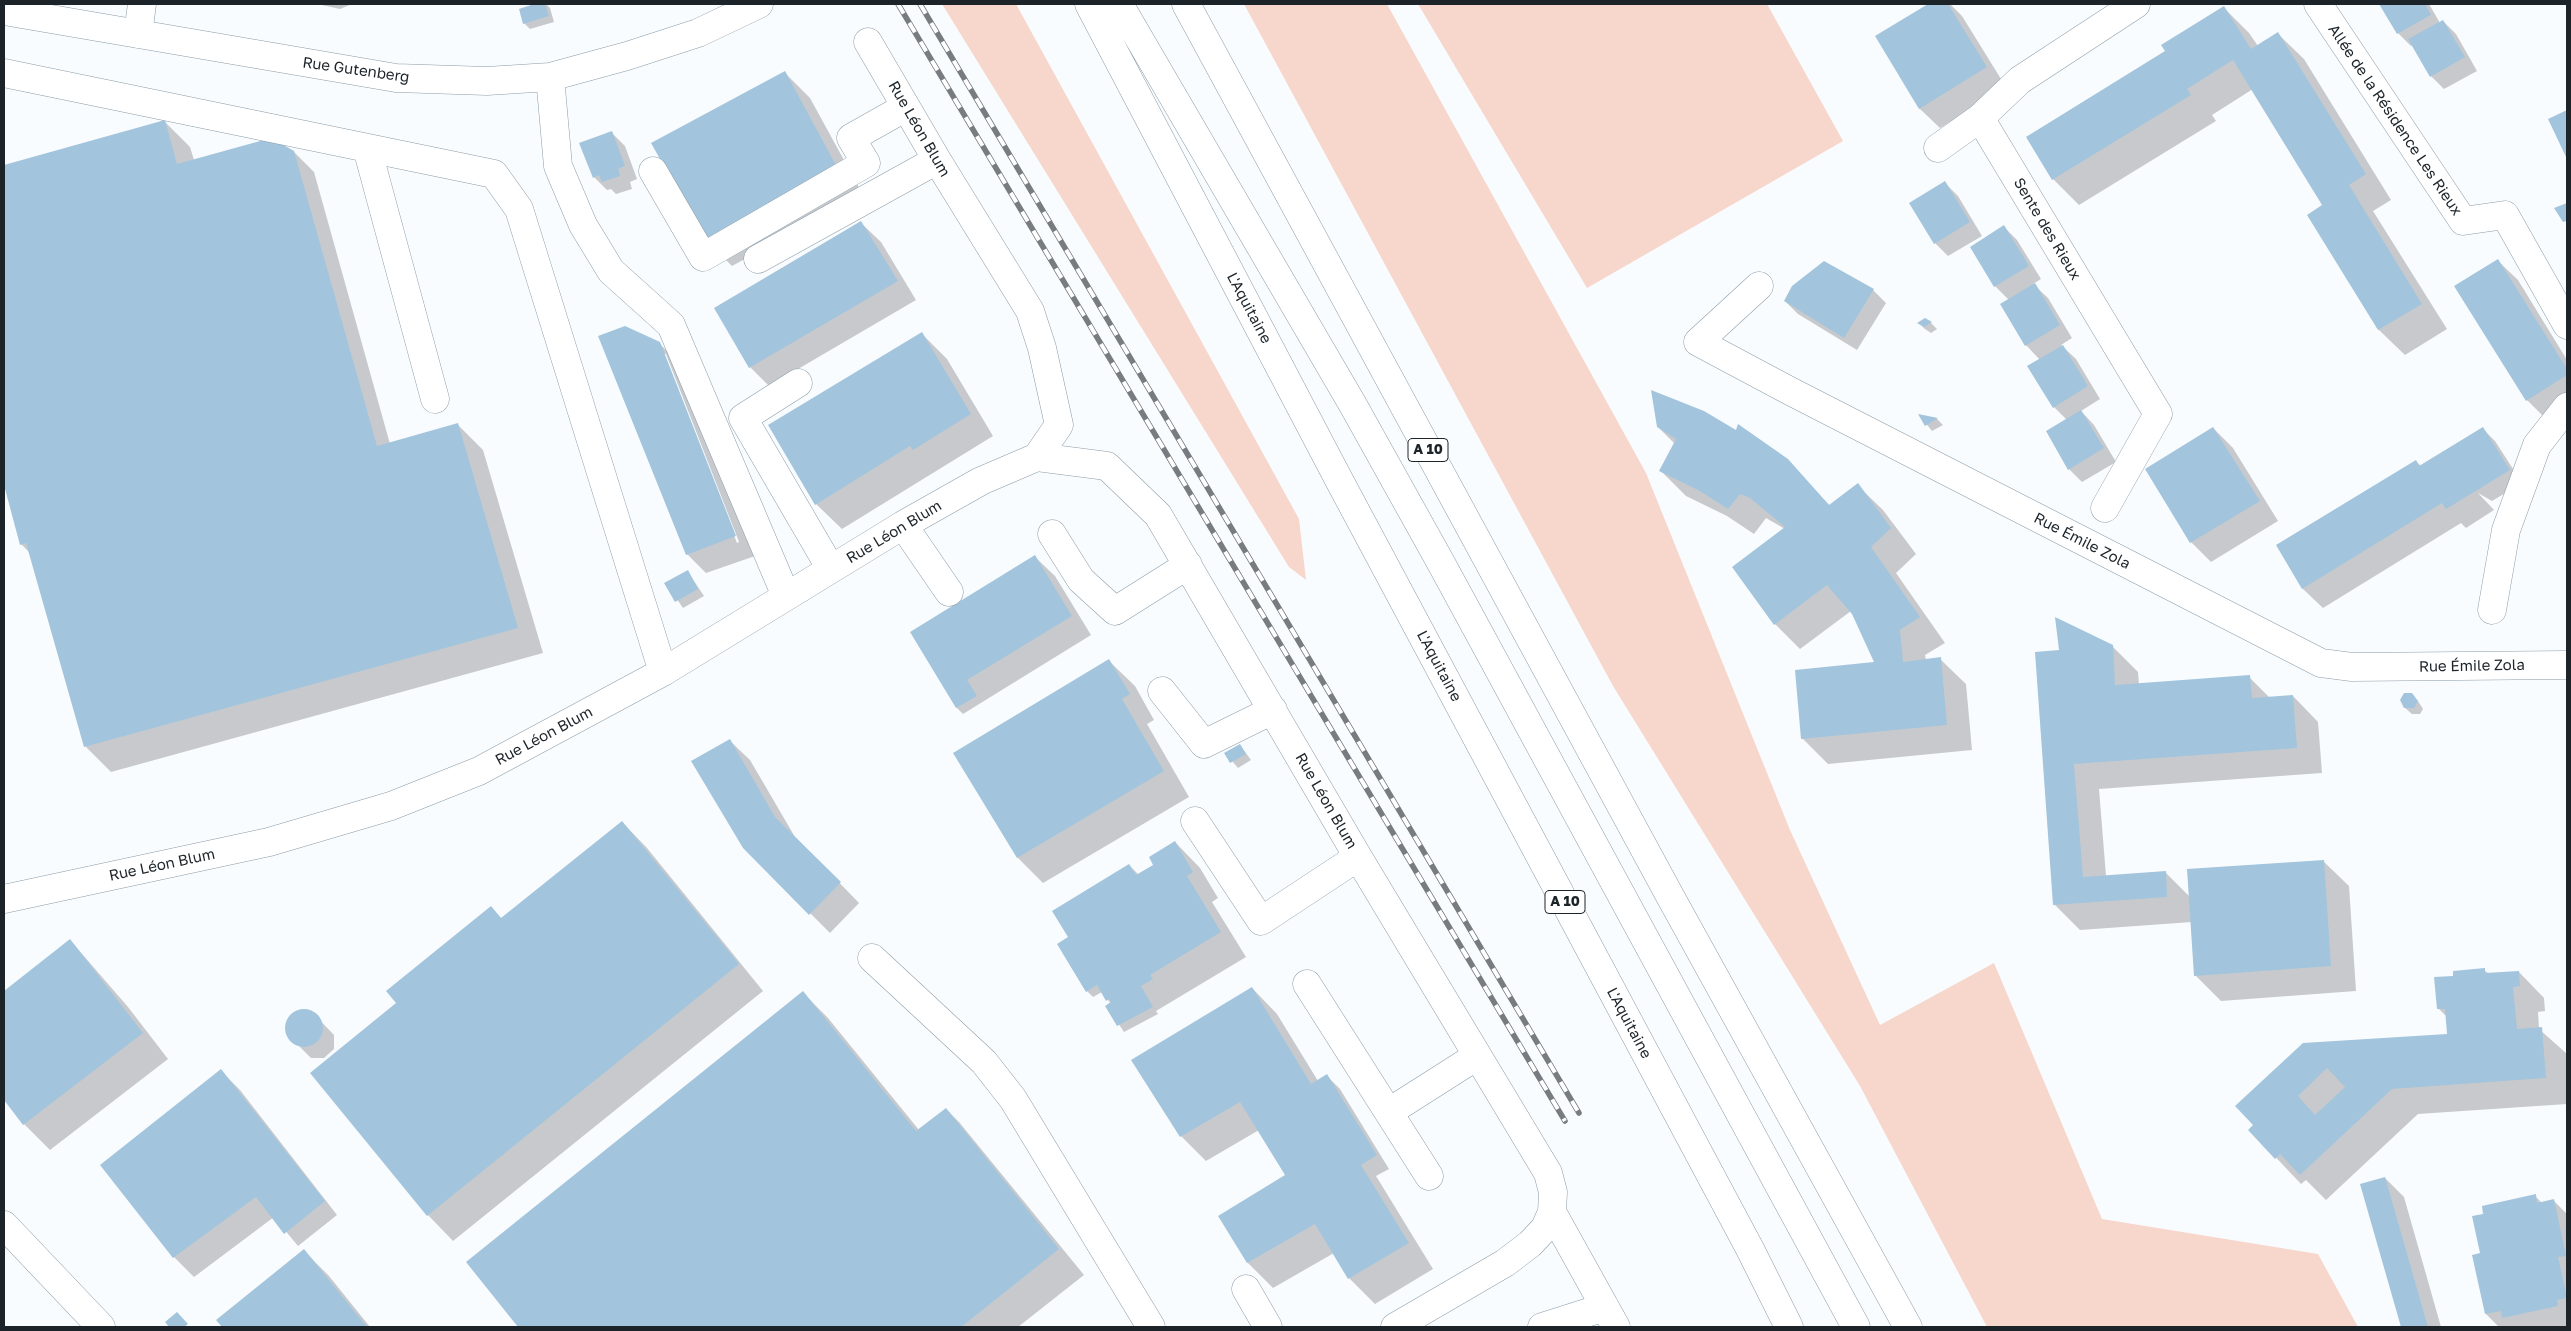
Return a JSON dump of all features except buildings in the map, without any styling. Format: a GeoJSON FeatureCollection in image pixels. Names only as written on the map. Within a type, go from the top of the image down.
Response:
{"type":"FeatureCollection","features":[{"type":"Feature","properties":{"kind":"main road"},"geometry":{"type":"LineString","coordinates":[[138,34],[142,4]]}},
{"type":"Feature","properties":{"kind":"main road","name":"Rue Gutenberg"},"geometry":{"type":"LineString","coordinates":[[4,12],[396,78],[487,81],[550,76],[698,33],[759,4]]}},
{"type":"Feature","properties":{"kind":"main road","name":"L'Aquitaine"},"geometry":{"type":"LineString","coordinates":[[1089,4],[1789,1327]]}},
{"type":"Feature","properties":{"kind":"main road"},"geometry":{"type":"LineString","coordinates":[[1119,4],[1353,404],[1437,554],[1856,1327]]}},
{"type":"Feature","properties":{"kind":"main road","name":"A 10"},"geometry":{"type":"LineString","coordinates":[[1186,4],[1670,896],[1908,1327]]}},
{"type":"Feature","properties":{"kind":"main road"},"geometry":{"type":"LineString","coordinates":[[1938,148],[1980,118],[2020,80],[2136,4]]}},
{"type":"Feature","properties":{"kind":"main road","name":"Allée de la Résidence Les Rieux"},"geometry":{"type":"LineString","coordinates":[[2318,4],[2463,221],[2505,216],[2567,325]]}},
{"type":"Feature","properties":{"kind":"main road","name":"Rue Léon Blum"},"geometry":{"type":"LineString","coordinates":[[868,42],[937,160],[1030,311],[1039,338],[1059,425],[1037,457]]}},
{"type":"Feature","properties":{"kind":"main road"},"geometry":{"type":"LineString","coordinates":[[4,73],[494,174],[519,209],[663,672]]}},
{"type":"Feature","properties":{"kind":"main road"},"geometry":{"type":"LineString","coordinates":[[550,76],[558,166],[583,225],[611,271],[671,325],[786,596]]}},
{"type":"Feature","properties":{"kind":"main road"},"geometry":{"type":"LineString","coordinates":[[652,171],[703,257],[866,163],[851,138],[906,107]]}},
{"type":"Feature","properties":{"kind":"main road","name":"Sente des Rieux"},"geometry":{"type":"LineString","coordinates":[[1980,118],[2158,414],[2105,508]]}},
{"type":"Feature","properties":{"kind":"main road"},"geometry":{"type":"LineString","coordinates":[[367,148],[434,399]]}},
{"type":"Feature","properties":{"kind":"main road"},"geometry":{"type":"LineString","coordinates":[[758,259],[937,160]]}},
{"type":"Feature","properties":{"kind":"main road","name":"Rue Émile Zola"},"geometry":{"type":"LineString","coordinates":[[1759,286],[1698,342],[2321,663],[2387,667],[2567,664]]}},
{"type":"Feature","properties":{"kind":"main road"},"geometry":{"type":"LineString","coordinates":[[798,383],[743,418],[831,569]]}},
{"type":"Feature","properties":{"kind":"main road"},"geometry":{"type":"LineString","coordinates":[[2492,610],[2506,530],[2537,445],[2567,407]]}},
{"type":"Feature","properties":{"kind":"main road","name":"Rue Léon Blum"},"geometry":{"type":"LineString","coordinates":[[4,899],[269,842],[391,806],[479,771],[663,672],[786,596],[981,481],[1037,457],[1106,466],[1158,515],[1188,565],[1358,857],[1548,1173],[1552,1192],[1552,1212]]}},
{"type":"Feature","properties":{"kind":"main road"},"geometry":{"type":"LineString","coordinates":[[903,526],[949,592]]}},
{"type":"Feature","properties":{"kind":"main road"},"geometry":{"type":"LineString","coordinates":[[1052,534],[1081,580],[1115,611],[1188,565]]}},
{"type":"Feature","properties":{"kind":"main road"},"geometry":{"type":"LineString","coordinates":[[1162,691],[1204,744],[1273,710]]}},
{"type":"Feature","properties":{"kind":"main road"},"geometry":{"type":"LineString","coordinates":[[1195,822],[1261,921],[1358,857]]}},
{"type":"Feature","properties":{"kind":"main road"},"geometry":{"type":"LineString","coordinates":[[872,958],[984,1062],[1013,1099],[1151,1327]]}},
{"type":"Feature","properties":{"kind":"main road"},"geometry":{"type":"LineString","coordinates":[[1307,984],[1429,1176]]}},
{"type":"Feature","properties":{"kind":"main road"},"geometry":{"type":"LineString","coordinates":[[1388,1112],[1477,1056]]}},
{"type":"Feature","properties":{"kind":"main road"},"geometry":{"type":"LineString","coordinates":[[1542,1327],[1610,1317],[1552,1212]]}},
{"type":"Feature","properties":{"kind":"main road"},"geometry":{"type":"LineString","coordinates":[[1395,1327],[1504,1263],[1530,1244],[1544,1228],[1552,1212]]}},
{"type":"Feature","properties":{"kind":"main road"},"geometry":{"type":"LineString","coordinates":[[4,1225],[101,1327]]}},
{"type":"Feature","properties":{"kind":"main road"},"geometry":{"type":"LineString","coordinates":[[1246,1289],[1268,1327]]}},
{"type":"Feature","properties":{"kind":"shaded area"},"geometry":{"type":"Polygon","coordinates":[[[942,4],[1016,4],[1299,519],[1306,580],[1289,567],[942,4]]]}},
{"type":"Feature","properties":{"kind":"shaded area"},"geometry":{"type":"Polygon","coordinates":[[[1244,4],[1387,4],[1646,473],[1790,830],[1880,1025],[1994,963],[2102,1219],[2318,1254],[2358,1327],[1987,1327],[1860,1086],[1613,686],[1244,4]]]}},
{"type":"Feature","properties":{"kind":"shaded area"},"geometry":{"type":"Polygon","coordinates":[[[1418,4],[1767,4],[1843,141],[1587,288],[1418,4]]]}},
{"type":"Feature","properties":{"kind":"railway"},"geometry":{"type":"LineString","coordinates":[[898,4],[1565,1121]]}},
{"type":"Feature","properties":{"kind":"railway"},"geometry":{"type":"LineString","coordinates":[[920,4],[1579,1113]]}}]}
